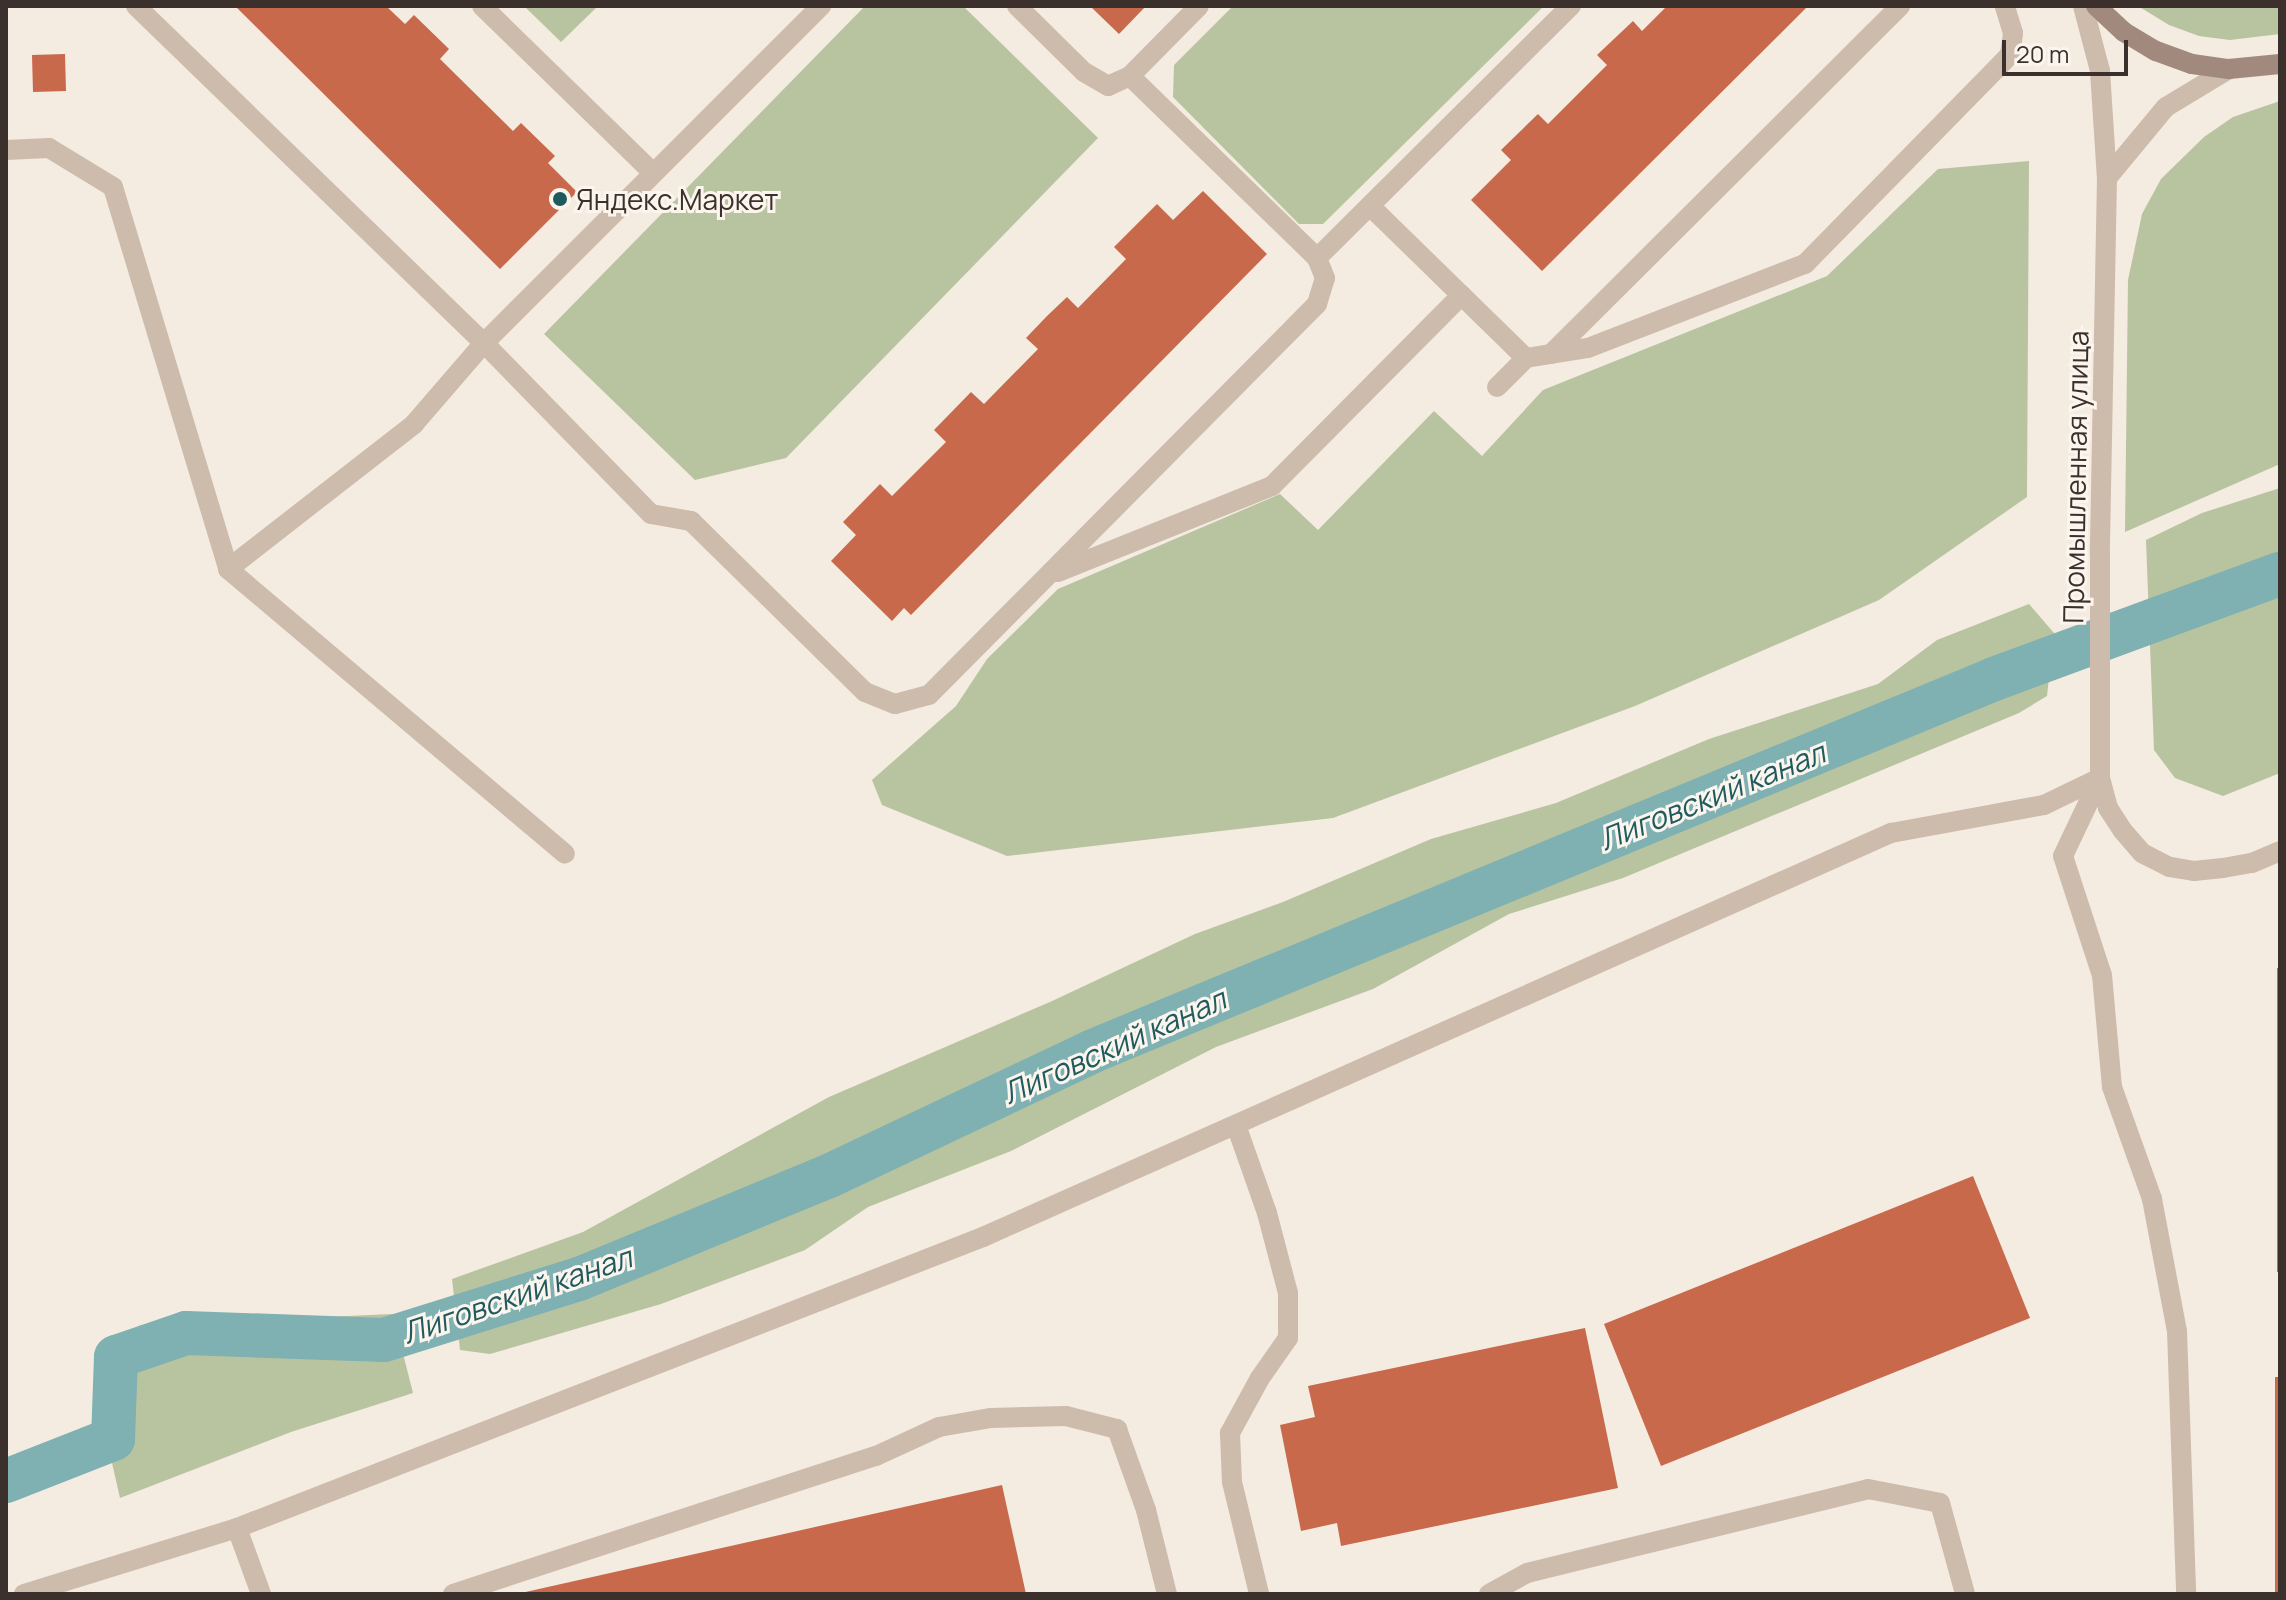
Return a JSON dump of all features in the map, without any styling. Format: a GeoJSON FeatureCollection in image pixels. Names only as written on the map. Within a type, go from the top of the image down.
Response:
{"type":"FeatureCollection","features":[{"type":"Feature","properties":{"kind":"street"},"geometry":{"type":"LineString","coordinates":[[136,6],[484,343],[651,514],[691,521],[865,692],[895,704],[929,695],[1317,304],[1325,278],[1317,258],[1130,76]]}},
{"type":"Feature","properties":{"kind":"street"},"geometry":{"type":"LineString","coordinates":[[482,6],[653,173]]}},
{"type":"Feature","properties":{"kind":"street"},"geometry":{"type":"LineString","coordinates":[[228,569],[414,424],[484,343],[821,6]]}},
{"type":"Feature","properties":{"kind":"street"},"geometry":{"type":"LineString","coordinates":[[1017,6],[1084,72],[1108,86],[1130,76],[1199,6]]}},
{"type":"Feature","properties":{"kind":"street"},"geometry":{"type":"LineString","coordinates":[[1317,258],[1571,6]]}},
{"type":"Feature","properties":{"kind":"street"},"geometry":{"type":"LineString","coordinates":[[1551,354],[1900,6]]}},
{"type":"Feature","properties":{"kind":"street"},"geometry":{"type":"LineString","coordinates":[[1497,387],[1526,358],[1588,348],[1805,264],[2010,55],[2013,33],[2005,6]]}},
{"type":"Feature","properties":{"kind":"street","name":"Промышленная улица"},"geometry":{"type":"LineString","coordinates":[[2083,6],[2100,71],[2107,178],[2100,554],[2100,778]]}},
{"type":"Feature","properties":{"kind":"street"},"geometry":{"type":"LineString","coordinates":[[2096,6],[2124,32],[2156,51],[2192,64],[2229,69],[2280,64]]}},
{"type":"Feature","properties":{"kind":"street"},"geometry":{"type":"LineString","coordinates":[[2107,178],[2166,107],[2229,69]]}},
{"type":"Feature","properties":{"kind":"street"},"geometry":{"type":"LineString","coordinates":[[6,150],[49,148],[113,187],[228,569],[565,854]]}},
{"type":"Feature","properties":{"kind":"street"},"geometry":{"type":"LineString","coordinates":[[1370,206],[1526,358]]}},
{"type":"Feature","properties":{"kind":"street"},"geometry":{"type":"LineString","coordinates":[[1051,575],[1272,486],[1462,295]]}},
{"type":"Feature","properties":{"kind":"street"},"geometry":{"type":"LineString","coordinates":[[2100,778],[2108,808],[2123,831],[2142,853],[2170,867],[2194,871],[2223,868],[2252,863],[2280,851]]}},
{"type":"Feature","properties":{"kind":"street"},"geometry":{"type":"LineString","coordinates":[[24,1594],[237,1528],[983,1237],[1891,833],[2044,805],[2100,778]]}},
{"type":"Feature","properties":{"kind":"street"},"geometry":{"type":"LineString","coordinates":[[2100,778],[2063,856],[2102,975],[2112,1087],[2152,1199],[2177,1331],[2186,1594]]}},
{"type":"Feature","properties":{"kind":"street"},"geometry":{"type":"LineString","coordinates":[[1236,1125],[1267,1213],[1288,1293],[1288,1338],[1260,1378],[1230,1433],[1232,1482],[1259,1594]]}},
{"type":"Feature","properties":{"kind":"street"},"geometry":{"type":"LineString","coordinates":[[453,1594],[876,1456],[939,1427],[991,1418],[1066,1416],[1117,1429],[1146,1510],[1167,1594]]}},
{"type":"Feature","properties":{"kind":"street"},"geometry":{"type":"LineString","coordinates":[[1489,1594],[1527,1573],[1868,1489],[1940,1503],[1965,1594]]}},
{"type":"Feature","properties":{"kind":"street"},"geometry":{"type":"LineString","coordinates":[[237,1528],[261,1594]]}},
{"type":"Feature","properties":{"kind":"green space"},"geometry":{"type":"Polygon","coordinates":[[[524,6],[598,6],[561,42],[524,6]]]}},
{"type":"Feature","properties":{"kind":"green space"},"geometry":{"type":"Polygon","coordinates":[[[865,6],[963,6],[1098,138],[786,458],[695,480],[544,334],[865,6]]]}},
{"type":"Feature","properties":{"kind":"green space"},"geometry":{"type":"Polygon","coordinates":[[[1233,6],[1544,6],[1323,224],[1299,224],[1173,97],[1174,65],[1233,6]]]}},
{"type":"Feature","properties":{"kind":"green space"},"geometry":{"type":"Polygon","coordinates":[[[2138,6],[2280,6],[2280,34],[2230,40],[2199,36],[2169,25],[2138,6]]]}},
{"type":"Feature","properties":{"kind":"green space"},"geometry":{"type":"Polygon","coordinates":[[[2280,101],[2280,464],[2125,532],[2128,280],[2142,214],[2161,179],[2204,137],[2233,117],[2280,101]]]}},
{"type":"Feature","properties":{"kind":"green space"},"geometry":{"type":"Polygon","coordinates":[[[2029,161],[2027,497],[1879,600],[1635,706],[1333,818],[1007,856],[882,805],[872,780],[956,706],[987,659],[1058,589],[1280,494],[1318,530],[1434,411],[1482,456],[1543,390],[1827,276],[1938,169],[2029,161]]]}},
{"type":"Feature","properties":{"kind":"green space"},"geometry":{"type":"Polygon","coordinates":[[[2280,488],[2280,773],[2223,796],[2175,778],[2154,750],[2146,540],[2202,513],[2280,488]]]}},
{"type":"Feature","properties":{"kind":"green space"},"geometry":{"type":"Polygon","coordinates":[[[2029,604],[2054,633],[2047,696],[2019,713],[1623,878],[1509,914],[1373,989],[1216,1047],[1011,1151],[868,1207],[805,1250],[661,1304],[490,1354],[460,1350],[452,1279],[583,1232],[829,1097],[1050,1002],[1195,934],[1283,902],[1431,839],[1556,803],[1709,739],[1878,684],[1937,640],[2029,604]]]}},
{"type":"Feature","properties":{"kind":"green space"},"geometry":{"type":"Polygon","coordinates":[[[393,1314],[413,1393],[291,1432],[120,1498],[107,1441],[105,1382],[140,1325],[393,1314]]]}},
{"type":"Feature","properties":{"kind":"building"},"geometry":{"type":"Polygon","coordinates":[[[235,6],[386,6],[405,24],[414,15],[449,49],[440,59],[513,131],[521,123],[555,156],[548,163],[577,192],[500,269],[235,6]]]}},
{"type":"Feature","properties":{"kind":"building"},"geometry":{"type":"Polygon","coordinates":[[[1090,6],[1146,6],[1119,34],[1090,6]]]}},
{"type":"Feature","properties":{"kind":"building"},"geometry":{"type":"Polygon","coordinates":[[[1667,6],[1808,6],[1542,271],[1471,200],[1511,160],[1501,150],[1538,114],[1548,124],[1607,65],[1597,55],[1633,21],[1642,31],[1667,6]]]}},
{"type":"Feature","properties":{"kind":"building"},"geometry":{"type":"Polygon","coordinates":[[[65,54],[66,91],[33,92],[32,55],[65,54]]]}},
{"type":"Feature","properties":{"kind":"building"},"geometry":{"type":"Polygon","coordinates":[[[1203,191],[1267,254],[911,615],[904,608],[892,621],[831,561],[856,535],[843,522],[880,484],[892,496],[946,442],[934,430],[971,392],[984,404],[1038,349],[1026,338],[1047,316],[1067,297],[1078,308],[1126,259],[1114,247],[1157,204],[1173,220],[1203,191]]]}},
{"type":"Feature","properties":{"kind":"building"},"geometry":{"type":"Polygon","coordinates":[[[2277,968],[2280,968],[2280,1272],[2277,1272],[2277,968]]]}},
{"type":"Feature","properties":{"kind":"building"},"geometry":{"type":"Polygon","coordinates":[[[1973,1176],[2030,1318],[1661,1466],[1604,1324],[1973,1176]]]}},
{"type":"Feature","properties":{"kind":"building"},"geometry":{"type":"Polygon","coordinates":[[[1585,1328],[1618,1488],[1341,1546],[1337,1523],[1301,1531],[1280,1425],[1315,1417],[1308,1386],[1585,1328]]]}},
{"type":"Feature","properties":{"kind":"building"},"geometry":{"type":"Polygon","coordinates":[[[2275,1377],[2280,1377],[2280,1594],[2275,1594],[2275,1377]]]}},
{"type":"Feature","properties":{"kind":"building"},"geometry":{"type":"Polygon","coordinates":[[[1002,1485],[1026,1594],[521,1594],[521,1593],[1002,1485]]]}},
{"type":"Feature","properties":{"kind":"waterway","name":"Лиговский канал"},"geometry":{"type":"LineString","coordinates":[[6,1481],[113,1439],[116,1357],[186,1333],[384,1340],[579,1279],[829,1176],[1093,1051],[1994,679],[2280,574]]}},
{"type":"Feature","properties":{"kind":"place","name":"Яндекс.Маркет"},"geometry":{"type":"Point","coordinates":[560,199]}}]}
